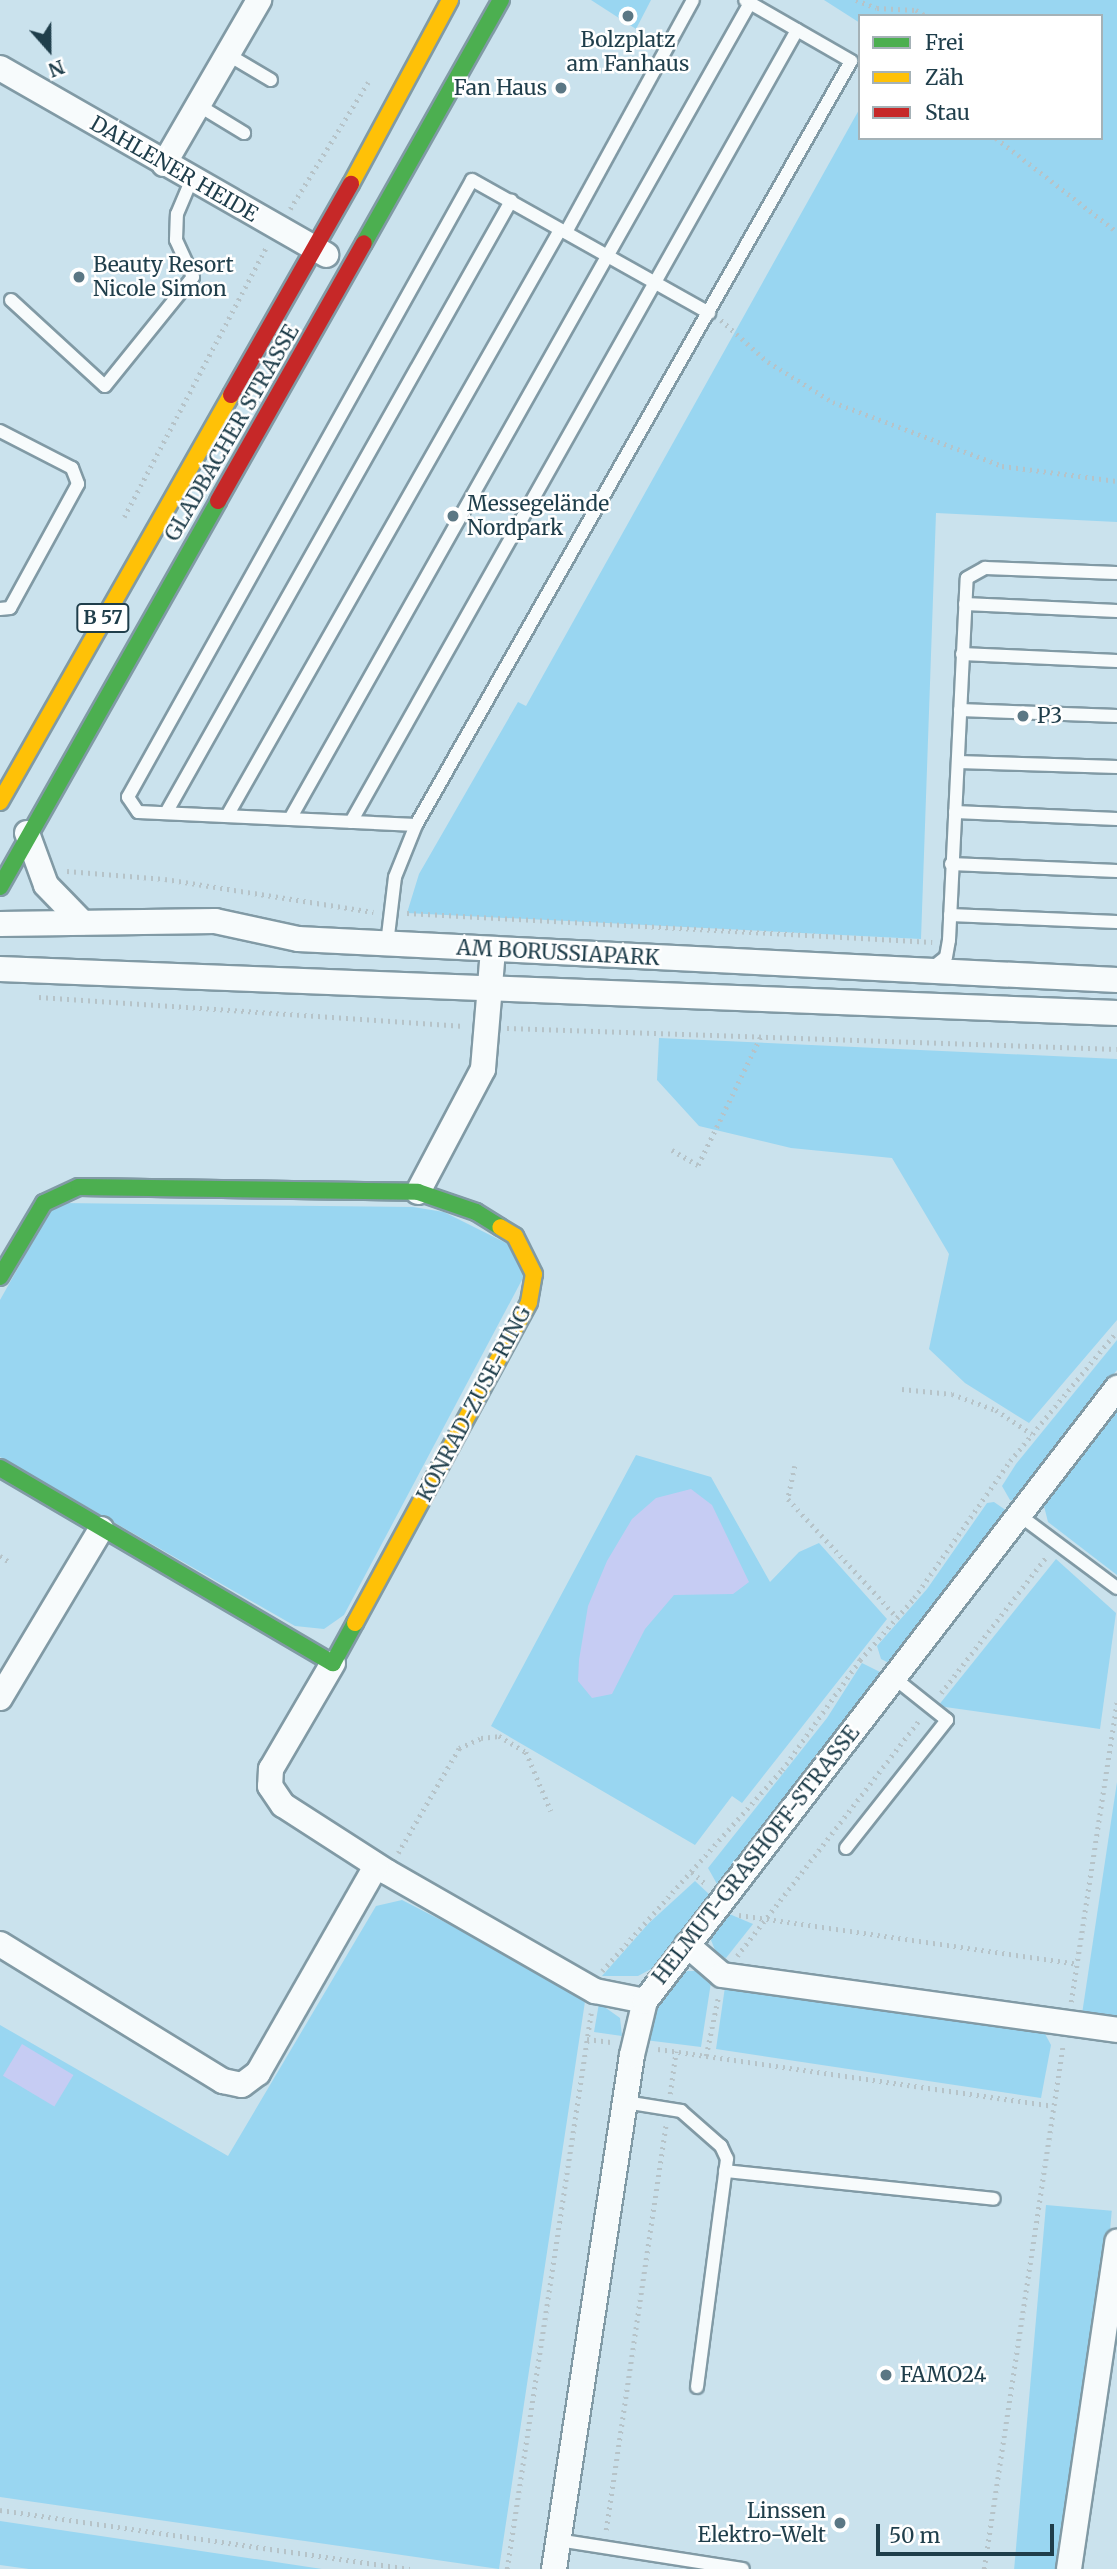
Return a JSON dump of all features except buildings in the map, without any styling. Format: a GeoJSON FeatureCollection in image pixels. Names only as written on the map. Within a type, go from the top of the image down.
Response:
{"type":"FeatureCollection","features":[{"type":"Feature","properties":{"kind":"main road","name":"GLADBACHER STRASSE"},"geometry":{"type":"LineString","coordinates":[[0,802],[314,248],[450,0]]}},
{"type":"Feature","properties":{"kind":"main road","name":"GLADBACHER STRASSE"},"geometry":{"type":"LineString","coordinates":[[0,887],[27,833],[258,434],[349,267],[501,0]]}},
{"type":"Feature","properties":{"kind":"main road","name":"KONRAD-ZUSE-RING"},"geometry":{"type":"LineString","coordinates":[[0,1277],[44,1203],[79,1187],[418,1192],[476,1212],[515,1236],[532,1265],[533,1288],[436,1478],[333,1663]]}},
{"type":"Feature","properties":{"kind":"main road"},"geometry":{"type":"LineString","coordinates":[[0,1468],[101,1530],[333,1663]]}},
{"type":"Feature","properties":{"kind":"street"},"geometry":{"type":"LineString","coordinates":[[164,163],[258,0]]}},
{"type":"Feature","properties":{"kind":"street","name":"DAHLENER HEIDE"},"geometry":{"type":"LineString","coordinates":[[0,68],[349,267]]}},
{"type":"Feature","properties":{"kind":"street"},"geometry":{"type":"LineString","coordinates":[[27,833],[46,885],[82,922]]}},
{"type":"Feature","properties":{"kind":"street","name":"AM BORUSSIAPARK"},"geometry":{"type":"LineString","coordinates":[[0,924],[215,921],[298,939],[1117,980]]}},
{"type":"Feature","properties":{"kind":"street"},"geometry":{"type":"LineString","coordinates":[[418,1192],[483,1069],[489,1028],[493,950]]}},
{"type":"Feature","properties":{"kind":"street","name":"AM BORUSSIAPARK"},"geometry":{"type":"LineString","coordinates":[[0,970],[492,986],[1117,1013]]}},
{"type":"Feature","properties":{"kind":"street","name":"HELMUT-GRASHOFF-STRASSE"},"geometry":{"type":"LineString","coordinates":[[554,2569],[634,2045],[645,2001],[1117,1388]]}},
{"type":"Feature","properties":{"kind":"street"},"geometry":{"type":"LineString","coordinates":[[0,1698],[101,1530]]}},
{"type":"Feature","properties":{"kind":"street","name":"KONRAD-ZUSE-RING"},"geometry":{"type":"LineString","coordinates":[[333,1663],[271,1769],[270,1786],[283,1805],[382,1869],[595,1991],[645,2001]]}},
{"type":"Feature","properties":{"kind":"street"},"geometry":{"type":"LineString","coordinates":[[0,1944],[223,2081],[242,2085],[258,2073],[382,1869]]}},
{"type":"Feature","properties":{"kind":"street"},"geometry":{"type":"LineString","coordinates":[[687,1945],[722,1975],[1117,2030]]}},
{"type":"Feature","properties":{"kind":"street"},"geometry":{"type":"LineString","coordinates":[[1069,2569],[1117,2242]]}},
{"type":"Feature","properties":{"kind":"lane"},"geometry":{"type":"LineString","coordinates":[[228,816],[693,0]]}},
{"type":"Feature","properties":{"kind":"lane"},"geometry":{"type":"LineString","coordinates":[[290,819],[607,256],[747,1],[851,61],[416,825],[395,877],[387,944]]}},
{"type":"Feature","properties":{"kind":"lane"},"geometry":{"type":"LineString","coordinates":[[351,822],[657,284],[797,30]]}},
{"type":"Feature","properties":{"kind":"lane"},"geometry":{"type":"LineString","coordinates":[[228,54],[271,80]]}},
{"type":"Feature","properties":{"kind":"lane"},"geometry":{"type":"LineString","coordinates":[[198,105],[244,132]]}},
{"type":"Feature","properties":{"kind":"lane"},"geometry":{"type":"LineString","coordinates":[[11,300],[105,386],[193,277],[176,240],[177,214],[192,179]]}},
{"type":"Feature","properties":{"kind":"lane"},"geometry":{"type":"LineString","coordinates":[[416,825],[138,812],[128,796],[397,309],[472,180],[709,313]]}},
{"type":"Feature","properties":{"kind":"lane"},"geometry":{"type":"LineString","coordinates":[[166,813],[511,201]]}},
{"type":"Feature","properties":{"kind":"lane"},"geometry":{"type":"LineString","coordinates":[[0,431],[72,468],[78,484],[10,608],[0,609]]}},
{"type":"Feature","properties":{"kind":"lane"},"geometry":{"type":"LineString","coordinates":[[928,971],[940,964],[948,947],[967,578],[975,570],[1117,573]]}},
{"type":"Feature","properties":{"kind":"lane"},"geometry":{"type":"LineString","coordinates":[[965,604],[1117,611]]}},
{"type":"Feature","properties":{"kind":"lane"},"geometry":{"type":"LineString","coordinates":[[962,654],[1117,661]]}},
{"type":"Feature","properties":{"kind":"lane"},"geometry":{"type":"LineString","coordinates":[[960,710],[1117,716]]}},
{"type":"Feature","properties":{"kind":"lane"},"geometry":{"type":"LineString","coordinates":[[958,762],[1117,767]]}},
{"type":"Feature","properties":{"kind":"lane"},"geometry":{"type":"LineString","coordinates":[[955,812],[1117,819]]}},
{"type":"Feature","properties":{"kind":"lane"},"geometry":{"type":"LineString","coordinates":[[951,864],[1117,871]]}},
{"type":"Feature","properties":{"kind":"lane"},"geometry":{"type":"LineString","coordinates":[[950,915],[1117,922]]}},
{"type":"Feature","properties":{"kind":"lane"},"geometry":{"type":"LineString","coordinates":[[1019,1515],[1117,1588]]}},
{"type":"Feature","properties":{"kind":"lane"},"geometry":{"type":"LineString","coordinates":[[846,1848],[947,1720],[893,1677]]}},
{"type":"Feature","properties":{"kind":"lane"},"geometry":{"type":"LineString","coordinates":[[625,2102],[681,2111],[721,2146],[725,2171],[698,2386]]}},
{"type":"Feature","properties":{"kind":"lane"},"geometry":{"type":"LineString","coordinates":[[725,2171],[994,2199]]}},
{"type":"Feature","properties":{"kind":"lane"},"geometry":{"type":"LineString","coordinates":[[558,2540],[743,2569]]}},
{"type":"Feature","properties":{"kind":"path"},"geometry":{"type":"LineString","coordinates":[[856,0],[877,8],[916,10],[923,14]]}},
{"type":"Feature","properties":{"kind":"path"},"geometry":{"type":"LineString","coordinates":[[158,452],[277,228],[308,184],[375,69]]}},
{"type":"Feature","properties":{"kind":"path"},"geometry":{"type":"LineString","coordinates":[[999,140],[1117,232]]}},
{"type":"Feature","properties":{"kind":"path"},"geometry":{"type":"LineString","coordinates":[[737,330],[768,362],[834,402],[1002,466],[1117,481]]}},
{"type":"Feature","properties":{"kind":"path"},"geometry":{"type":"LineString","coordinates":[[63,870],[165,879],[351,911],[921,939],[948,947]]}},
{"type":"Feature","properties":{"kind":"path"},"geometry":{"type":"LineString","coordinates":[[28,996],[489,1028],[1117,1049]]}},
{"type":"Feature","properties":{"kind":"path"},"geometry":{"type":"LineString","coordinates":[[672,1150],[698,1165],[761,1036]]}},
{"type":"Feature","properties":{"kind":"path"},"geometry":{"type":"LineString","coordinates":[[507,2569],[595,1991],[604,1967],[782,1770],[860,1660],[897,1618],[1032,1434],[1117,1331]]}},
{"type":"Feature","properties":{"kind":"path"},"geometry":{"type":"LineString","coordinates":[[902,1389],[952,1394],[996,1410],[1032,1434]]}},
{"type":"Feature","properties":{"kind":"path"},"geometry":{"type":"LineString","coordinates":[[795,1466],[788,1499],[897,1618]]}},
{"type":"Feature","properties":{"kind":"path"},"geometry":{"type":"LineString","coordinates":[[706,2056],[722,1975],[1057,1545]]}},
{"type":"Feature","properties":{"kind":"path"},"geometry":{"type":"LineString","coordinates":[[0,1556],[11,1563]]}},
{"type":"Feature","properties":{"kind":"path"},"geometry":{"type":"LineString","coordinates":[[984,2569],[1052,2106],[1077,1964],[1117,1702]]}},
{"type":"Feature","properties":{"kind":"path"},"geometry":{"type":"LineString","coordinates":[[382,1869],[459,1748],[481,1738],[499,1736],[526,1752],[551,1811]]}},
{"type":"Feature","properties":{"kind":"path"},"geometry":{"type":"LineString","coordinates":[[765,1917],[1077,1964]]}},
{"type":"Feature","properties":{"kind":"path"},"geometry":{"type":"LineString","coordinates":[[634,2045],[1052,2106]]}},
{"type":"Feature","properties":{"kind":"path"},"geometry":{"type":"LineString","coordinates":[[604,2548],[676,2052]]}},
{"type":"Feature","properties":{"kind":"path"},"geometry":{"type":"LineString","coordinates":[[0,2510],[410,2569]]}},
{"type":"Feature","properties":{"kind":"shaded area","name":"Bolzplatz am Fanhaus"},"geometry":{"type":"Polygon","coordinates":[[[591,0],[651,0],[636,29],[591,0]]]}},
{"type":"Feature","properties":{"kind":"shaded area"},"geometry":{"type":"Polygon","coordinates":[[[824,0],[1117,0],[1117,522],[936,513],[921,939],[407,913],[419,874],[518,702],[526,706],[858,112],[858,140],[1103,140],[1103,14],[858,14],[858,22],[824,0]]]}},
{"type":"Feature","properties":{"kind":"shaded area"},"geometry":{"type":"Polygon","coordinates":[[[659,1038],[1117,1059],[1117,1320],[1029,1423],[965,1383],[929,1349],[949,1254],[892,1158],[791,1148],[699,1126],[657,1080],[659,1038]]]}},
{"type":"Feature","properties":{"kind":"shaded area"},"geometry":{"type":"Polygon","coordinates":[[[60,1203],[413,1207],[444,1212],[512,1246],[524,1276],[344,1615],[324,1629],[295,1626],[0,1457],[0,1300],[51,1209],[60,1203]]]}},
{"type":"Feature","properties":{"kind":"shaded area"},"geometry":{"type":"Polygon","coordinates":[[[1117,1340],[1117,1370],[1015,1501],[1010,1500],[1002,1486],[1016,1464],[1117,1340]]]}},
{"type":"Feature","properties":{"kind":"shaded area"},"geometry":{"type":"Polygon","coordinates":[[[1117,1409],[1117,1575],[1048,1522],[1044,1506],[1117,1409]]]}},
{"type":"Feature","properties":{"kind":"shaded area"},"geometry":{"type":"Polygon","coordinates":[[[636,1455],[711,1477],[770,1582],[799,1552],[819,1543],[887,1619],[742,1803],[732,1796],[695,1845],[491,1726],[636,1455]]]}},
{"type":"Feature","properties":{"kind":"shaded area"},"geometry":{"type":"Polygon","coordinates":[[[691,1489],[712,1505],[749,1582],[733,1594],[674,1595],[645,1629],[612,1694],[592,1698],[578,1681],[579,1660],[588,1606],[607,1561],[632,1519],[656,1498],[691,1489]]]}},
{"type":"Feature","properties":{"kind":"shaded area"},"geometry":{"type":"Polygon","coordinates":[[[994,1502],[1007,1511],[889,1663],[881,1659],[877,1646],[927,1589],[987,1503],[994,1502]]]}},
{"type":"Feature","properties":{"kind":"shaded area"},"geometry":{"type":"Polygon","coordinates":[[[1056,1559],[1116,1613],[1100,1729],[938,1706],[1056,1559]]]}},
{"type":"Feature","properties":{"kind":"shaded area"},"geometry":{"type":"Polygon","coordinates":[[[862,1663],[882,1673],[717,1884],[708,1868],[827,1718],[862,1663]]]}},
{"type":"Feature","properties":{"kind":"shaded area"},"geometry":{"type":"Polygon","coordinates":[[[1117,1782],[1117,2019],[1082,2014],[1117,1782]]]}},
{"type":"Feature","properties":{"kind":"shaded area"},"geometry":{"type":"Polygon","coordinates":[[[695,1881],[710,1895],[653,1968],[638,1976],[602,1976],[649,1923],[695,1881]]]}},
{"type":"Feature","properties":{"kind":"shaded area"},"geometry":{"type":"Polygon","coordinates":[[[402,1900],[586,1995],[499,2569],[0,2497],[0,2025],[228,2156],[376,1906],[402,1900]]]}},
{"type":"Feature","properties":{"kind":"shaded area"},"geometry":{"type":"Polygon","coordinates":[[[727,1913],[753,1924],[726,1958],[717,1955],[711,1940],[727,1913]]]}},
{"type":"Feature","properties":{"kind":"shaded area"},"geometry":{"type":"Polygon","coordinates":[[[687,1971],[706,1971],[712,1976],[701,2047],[645,2040],[663,1995],[687,1971]]]}},
{"type":"Feature","properties":{"kind":"shaded area"},"geometry":{"type":"Polygon","coordinates":[[[725,1987],[1044,2032],[1051,2045],[1041,2098],[716,2049],[725,1987]]]}},
{"type":"Feature","properties":{"kind":"shaded area"},"geometry":{"type":"Polygon","coordinates":[[[599,2003],[620,2018],[622,2036],[594,2032],[599,2003]]]}},
{"type":"Feature","properties":{"kind":"shaded area"},"geometry":{"type":"Polygon","coordinates":[[[22,2044],[73,2075],[54,2107],[3,2076],[22,2044]]]}},
{"type":"Feature","properties":{"kind":"shaded area"},"geometry":{"type":"Polygon","coordinates":[[[1046,2205],[1112,2211],[1080,2569],[1014,2569],[1046,2205]]]}},
{"type":"Feature","properties":{"kind":"shaded area"},"geometry":{"type":"Polygon","coordinates":[[[0,2521],[322,2569],[29,2569],[0,2565],[0,2521]]]}},
{"type":"Feature","properties":{"kind":"traffic: fast"},"geometry":{"type":"LineString","coordinates":[[364,243],[501,0]]}},
{"type":"Feature","properties":{"kind":"traffic: fast"},"geometry":{"type":"LineString","coordinates":[[0,887],[218,501]]}},
{"type":"Feature","properties":{"kind":"traffic: fast"},"geometry":{"type":"LineString","coordinates":[[0,1277],[44,1203],[79,1187],[418,1192],[476,1212],[500,1227]]}},
{"type":"Feature","properties":{"kind":"traffic: fast"},"geometry":{"type":"LineString","coordinates":[[0,1468],[333,1663],[355,1623]]}},
{"type":"Feature","properties":{"kind":"traffic: slow"},"geometry":{"type":"LineString","coordinates":[[351,184],[450,0]]}},
{"type":"Feature","properties":{"kind":"traffic: slow"},"geometry":{"type":"LineString","coordinates":[[0,802],[231,395]]}},
{"type":"Feature","properties":{"kind":"traffic: slow"},"geometry":{"type":"LineString","coordinates":[[355,1623],[529,1302],[534,1274],[515,1236],[500,1227]]}},
{"type":"Feature","properties":{"kind":"traffic: jam"},"geometry":{"type":"LineString","coordinates":[[231,395],[351,184]]}},
{"type":"Feature","properties":{"kind":"traffic: jam"},"geometry":{"type":"LineString","coordinates":[[218,501],[364,243]]}},
{"type":"Feature","properties":{"kind":"place","name":"Bolzplatz am Fanhaus"},"geometry":{"type":"Point","coordinates":[628,16]}},
{"type":"Feature","properties":{"kind":"place","name":"Fan Haus"},"geometry":{"type":"Point","coordinates":[561,88]}},
{"type":"Feature","properties":{"kind":"place","name":"Beauty Resort Nicole Simon"},"geometry":{"type":"Point","coordinates":[79,277]}},
{"type":"Feature","properties":{"kind":"place","name":"Messegelände Nordpark"},"geometry":{"type":"Point","coordinates":[453,516]}},
{"type":"Feature","properties":{"kind":"place","name":"P3"},"geometry":{"type":"Point","coordinates":[1023,716]}},
{"type":"Feature","properties":{"kind":"place","name":"FAMO24"},"geometry":{"type":"Point","coordinates":[886,2375]}},
{"type":"Feature","properties":{"kind":"place","name":"Linssen Elektro-Welt"},"geometry":{"type":"Point","coordinates":[840,2523]}}]}
